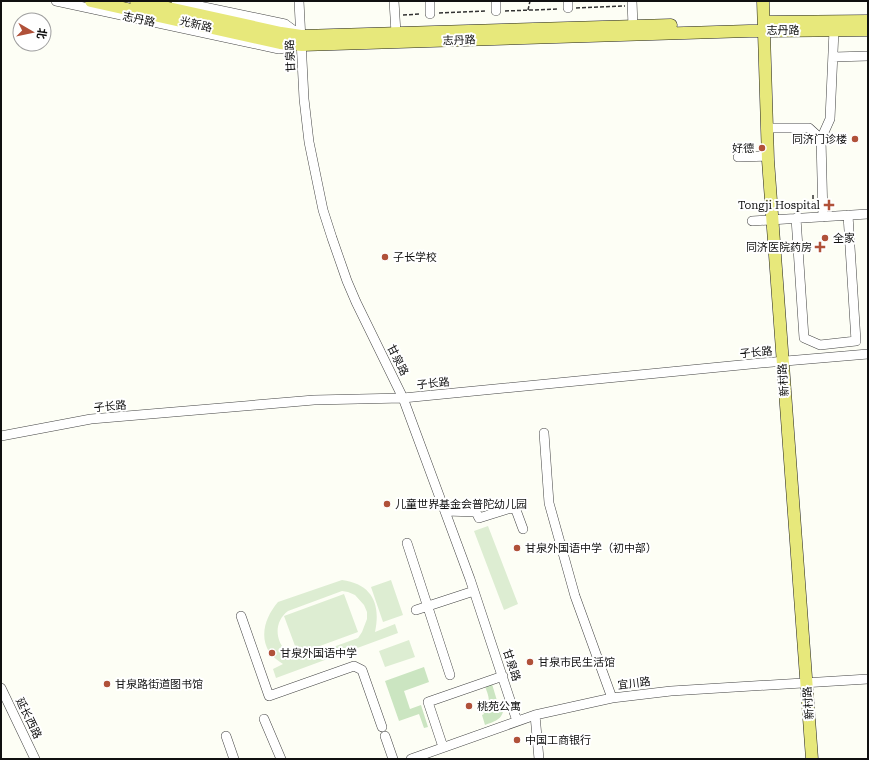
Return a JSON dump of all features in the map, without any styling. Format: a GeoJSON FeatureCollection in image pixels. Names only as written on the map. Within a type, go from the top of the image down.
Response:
{"type":"FeatureCollection","features":[{"type":"Feature","properties":{"kind":"main road","name":"光新路"},"geometry":{"type":"LineString","coordinates":[[91,1],[280,43],[302,40]]}},
{"type":"Feature","properties":{"kind":"main road","name":"光新路"},"geometry":{"type":"LineString","coordinates":[[136,1],[281,33],[302,40]]}},
{"type":"Feature","properties":{"kind":"main road","name":"新村路"},"geometry":{"type":"LineString","coordinates":[[763,1],[768,156],[772,220],[812,759]]}},
{"type":"Feature","properties":{"kind":"main road","name":"志丹路"},"geometry":{"type":"LineString","coordinates":[[302,40],[764,26],[868,21]]}},
{"type":"Feature","properties":{"kind":"main road","name":"志丹路"},"geometry":{"type":"LineString","coordinates":[[302,40],[396,33],[633,26],[764,26],[834,30],[868,30]]}},
{"type":"Feature","properties":{"kind":"street","name":"志丹路"},"geometry":{"type":"LineString","coordinates":[[56,1],[279,49],[302,40]]}},
{"type":"Feature","properties":{"kind":"street"},"geometry":{"type":"LineString","coordinates":[[176,1],[285,24],[302,40]]}},
{"type":"Feature","properties":{"kind":"street","name":"甘泉路"},"geometry":{"type":"LineString","coordinates":[[299,1],[304,99],[309,142],[323,210],[347,281],[394,377],[446,511],[517,721]]}},
{"type":"Feature","properties":{"kind":"street"},"geometry":{"type":"LineString","coordinates":[[394,1],[396,33]]}},
{"type":"Feature","properties":{"kind":"street"},"geometry":{"type":"LineString","coordinates":[[430,1],[430,14]]}},
{"type":"Feature","properties":{"kind":"street"},"geometry":{"type":"LineString","coordinates":[[496,1],[496,11]]}},
{"type":"Feature","properties":{"kind":"street"},"geometry":{"type":"LineString","coordinates":[[632,4],[633,26]]}},
{"type":"Feature","properties":{"kind":"street"},"geometry":{"type":"LineString","coordinates":[[823,217],[821,139],[830,119],[834,30]]}},
{"type":"Feature","properties":{"kind":"street"},"geometry":{"type":"LineString","coordinates":[[833,57],[868,56]]}},
{"type":"Feature","properties":{"kind":"street"},"geometry":{"type":"LineString","coordinates":[[767,128],[809,128],[821,139]]}},
{"type":"Feature","properties":{"kind":"street"},"geometry":{"type":"LineString","coordinates":[[738,157],[768,156]]}},
{"type":"Feature","properties":{"kind":"street"},"geometry":{"type":"LineString","coordinates":[[752,221],[868,214]]}},
{"type":"Feature","properties":{"kind":"street"},"geometry":{"type":"LineString","coordinates":[[796,218],[804,338],[820,345],[856,342],[848,215]]}},
{"type":"Feature","properties":{"kind":"street","name":"子长路"},"geometry":{"type":"LineString","coordinates":[[1,436],[91,420],[314,400],[403,398],[868,354]]}},
{"type":"Feature","properties":{"kind":"street"},"geometry":{"type":"LineString","coordinates":[[544,433],[549,503],[575,596],[612,698]]}},
{"type":"Feature","properties":{"kind":"street"},"geometry":{"type":"LineString","coordinates":[[446,511],[476,512],[478,518],[511,508],[516,510],[523,529]]}},
{"type":"Feature","properties":{"kind":"street"},"geometry":{"type":"LineString","coordinates":[[407,543],[450,675]]}},
{"type":"Feature","properties":{"kind":"street"},"geometry":{"type":"LineString","coordinates":[[416,610],[474,591]]}},
{"type":"Feature","properties":{"kind":"street"},"geometry":{"type":"LineString","coordinates":[[240,616],[269,696],[354,666],[362,670],[393,759]]}},
{"type":"Feature","properties":{"kind":"street"},"geometry":{"type":"LineString","coordinates":[[443,747],[428,702],[503,676]]}},
{"type":"Feature","properties":{"kind":"street","name":"宜川路"},"geometry":{"type":"LineString","coordinates":[[411,759],[535,715],[612,698],[671,691],[868,679]]}},
{"type":"Feature","properties":{"kind":"street","name":"延长西路"},"geometry":{"type":"LineString","coordinates":[[1,688],[35,759]]}},
{"type":"Feature","properties":{"kind":"street"},"geometry":{"type":"LineString","coordinates":[[535,715],[539,759]]}},
{"type":"Feature","properties":{"kind":"street"},"geometry":{"type":"LineString","coordinates":[[264,719],[281,759]]}},
{"type":"Feature","properties":{"kind":"street"},"geometry":{"type":"LineString","coordinates":[[226,736],[234,759]]}},
{"type":"Feature","properties":{"kind":"path"},"geometry":{"type":"LineString","coordinates":[[528,10],[530,1]]}},
{"type":"Feature","properties":{"kind":"path"},"geometry":{"type":"LineString","coordinates":[[395,15],[528,10],[568,5],[632,4]]}},
{"type":"Feature","properties":{"kind":"green space"},"geometry":{"type":"Polygon","coordinates":[[[488,526],[518,604],[504,610],[474,531],[488,526]]]}},
{"type":"Feature","properties":{"kind":"green space"},"geometry":{"type":"Polygon","coordinates":[[[342,580],[352,582],[361,586],[372,597],[377,613],[375,632],[395,624],[398,633],[276,678],[273,669],[283,664],[269,652],[264,639],[264,632],[267,619],[278,602],[342,580]],[[342,591],[288,611],[282,617],[279,625],[279,640],[282,647],[295,656],[303,658],[358,638],[367,619],[367,612],[364,605],[355,595],[342,591]]]}},
{"type":"Feature","properties":{"kind":"green space"},"geometry":{"type":"Polygon","coordinates":[[[391,580],[403,615],[383,622],[371,587],[391,580]]]}},
{"type":"Feature","properties":{"kind":"green space"},"geometry":{"type":"Polygon","coordinates":[[[344,594],[358,632],[298,654],[284,616],[344,594]]]}},
{"type":"Feature","properties":{"kind":"green space"},"geometry":{"type":"Polygon","coordinates":[[[409,640],[415,657],[385,667],[379,651],[409,640]]]}},
{"type":"Feature","properties":{"kind":"green space"},"geometry":{"type":"Polygon","coordinates":[[[424,667],[429,682],[404,691],[410,709],[421,705],[428,727],[424,728],[419,714],[399,721],[385,681],[424,667]]]}},
{"type":"Feature","properties":{"kind":"green space"},"geometry":{"type":"Polygon","coordinates":[[[492,684],[498,704],[504,702],[504,707],[500,718],[485,725],[482,715],[484,714],[483,711],[488,706],[489,700],[485,686],[492,684]]]}},
{"type":"Feature","properties":{"kind":"place","name":"同济门诊楼"},"geometry":{"type":"Point","coordinates":[855,139]}},
{"type":"Feature","properties":{"kind":"place","name":"好德"},"geometry":{"type":"Point","coordinates":[762,148]}},
{"type":"Feature","properties":{"kind":"place","name":"Tongji Hospital"},"geometry":{"type":"Point","coordinates":[829,205]}},
{"type":"Feature","properties":{"kind":"place","name":"全家"},"geometry":{"type":"Point","coordinates":[825,238]}},
{"type":"Feature","properties":{"kind":"place","name":"同济医院药房"},"geometry":{"type":"Point","coordinates":[820,247]}},
{"type":"Feature","properties":{"kind":"place","name":"子长学校"},"geometry":{"type":"Point","coordinates":[385,257]}},
{"type":"Feature","properties":{"kind":"place","name":"儿童世界基金会普陀幼儿园"},"geometry":{"type":"Point","coordinates":[387,504]}},
{"type":"Feature","properties":{"kind":"place","name":"甘泉外国语中学（初中部）"},"geometry":{"type":"Point","coordinates":[517,548]}},
{"type":"Feature","properties":{"kind":"place","name":"甘泉外国语中学"},"geometry":{"type":"Point","coordinates":[272,653]}},
{"type":"Feature","properties":{"kind":"place","name":"甘泉市民生活馆"},"geometry":{"type":"Point","coordinates":[530,662]}},
{"type":"Feature","properties":{"kind":"place","name":"甘泉路街道图书馆"},"geometry":{"type":"Point","coordinates":[107,684]}},
{"type":"Feature","properties":{"kind":"place","name":"桃苑公寓"},"geometry":{"type":"Point","coordinates":[469,706]}},
{"type":"Feature","properties":{"kind":"place","name":"中国工商银行"},"geometry":{"type":"Point","coordinates":[517,740]}}]}
